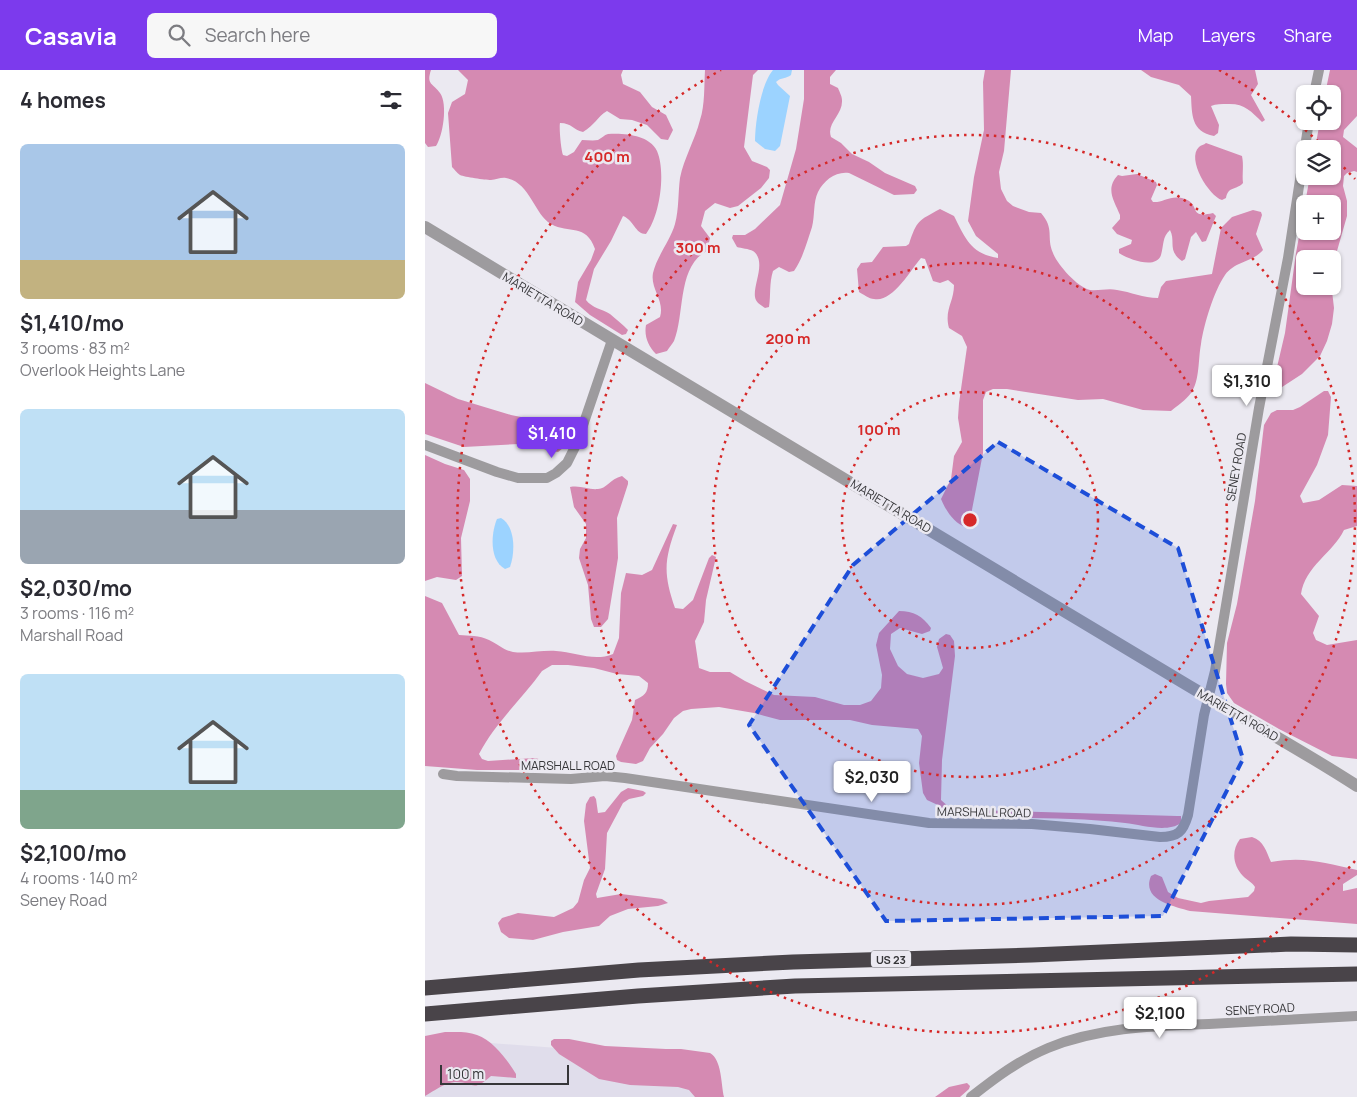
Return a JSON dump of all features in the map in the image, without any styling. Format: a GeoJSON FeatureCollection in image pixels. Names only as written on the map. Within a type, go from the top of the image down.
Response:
{"type":"FeatureCollection","features":[{"type":"Feature","properties":{"kind":"highway","name":"US 23"},"geometry":{"type":"LineString","coordinates":[[425,988],[639,970],[793,962],[1032,955],[1291,944],[1357,945]]}},
{"type":"Feature","properties":{"kind":"highway","name":"US 23"},"geometry":{"type":"LineString","coordinates":[[425,1014],[609,998],[795,986],[1357,974]]}},
{"type":"Feature","properties":{"kind":"street"},"geometry":{"type":"LineString","coordinates":[[1316,85],[1319,70]]}},
{"type":"Feature","properties":{"kind":"street","name":"SENEY ROAD"},"geometry":{"type":"LineString","coordinates":[[1208,698],[1215,671],[1259,408],[1288,258],[1308,130]]}},
{"type":"Feature","properties":{"kind":"street","name":"MARIETTA ROAD"},"geometry":{"type":"LineString","coordinates":[[425,227],[611,340],[672,374],[1012,577],[1208,698],[1318,761],[1357,786]]}},
{"type":"Feature","properties":{"kind":"street"},"geometry":{"type":"LineString","coordinates":[[425,445],[518,478],[547,478],[556,473],[567,463],[577,443],[611,340]]}},
{"type":"Feature","properties":{"kind":"street","name":"MARSHALL ROAD"},"geometry":{"type":"LineString","coordinates":[[443,774],[571,779],[605,776],[651,781],[929,824],[1032,824],[1169,837],[1184,828],[1188,815],[1208,698]]}},
{"type":"Feature","properties":{"kind":"street","name":"SENEY ROAD"},"geometry":{"type":"LineString","coordinates":[[971,1097],[997,1077],[1032,1056],[1090,1034],[1145,1027],[1357,1016]]}},
{"type":"Feature","properties":{"kind":"highlighted area"},"geometry":{"type":"Polygon","coordinates":[[[998,442],[1178,548],[1243,759],[1163,916],[886,921],[749,725],[853,565],[998,442]]]}},
{"type":"Feature","properties":{"kind":"shaded area"},"geometry":{"type":"Polygon","coordinates":[[[425,70],[431,70],[429,79],[440,93],[444,105],[439,141],[436,146],[428,147],[425,143],[425,70]]]}},
{"type":"Feature","properties":{"kind":"shaded area"},"geometry":{"type":"Polygon","coordinates":[[[458,70],[623,70],[621,75],[623,84],[640,92],[652,107],[666,115],[673,130],[668,140],[661,139],[647,125],[632,120],[620,119],[607,111],[583,132],[567,124],[560,123],[563,155],[567,156],[574,152],[582,140],[598,140],[607,134],[628,134],[647,140],[652,144],[656,148],[660,160],[660,194],[651,226],[646,234],[639,232],[630,220],[623,216],[594,269],[586,300],[591,305],[615,318],[628,330],[626,334],[622,335],[590,315],[575,302],[578,282],[595,249],[587,236],[576,230],[551,224],[540,213],[521,185],[514,181],[504,178],[491,180],[466,177],[460,175],[452,167],[448,113],[452,102],[465,94],[468,80],[458,70]]]}},
{"type":"Feature","properties":{"kind":"shaded area"},"geometry":{"type":"Polygon","coordinates":[[[705,70],[758,70],[753,75],[744,147],[752,161],[770,170],[769,178],[761,188],[738,206],[730,208],[715,203],[705,211],[701,226],[710,238],[707,251],[697,258],[686,279],[674,341],[667,351],[656,354],[646,337],[646,325],[660,317],[661,311],[653,273],[675,224],[680,178],[702,114],[705,70]]]}},
{"type":"Feature","properties":{"kind":"shaded area"},"geometry":{"type":"Polygon","coordinates":[[[804,70],[836,70],[830,77],[830,84],[838,88],[842,98],[842,105],[831,127],[831,137],[841,143],[852,154],[869,162],[885,173],[915,186],[917,190],[914,194],[894,195],[849,173],[840,173],[827,180],[816,196],[812,227],[800,261],[794,271],[789,272],[779,267],[773,271],[769,307],[765,308],[755,297],[759,267],[757,255],[751,250],[737,247],[732,238],[733,235],[745,235],[755,229],[780,205],[796,149],[804,99],[804,70]]]}},
{"type":"Feature","properties":{"kind":"shaded area"},"geometry":{"type":"Polygon","coordinates":[[[985,70],[1011,70],[1004,151],[999,172],[1001,189],[1007,201],[1013,206],[1029,212],[1041,213],[1048,224],[1051,247],[1055,258],[1068,274],[1085,288],[1090,290],[1114,289],[1158,298],[1161,287],[1166,281],[1212,274],[1221,228],[1232,217],[1253,210],[1261,212],[1262,215],[1256,234],[1263,250],[1229,270],[1221,282],[1204,327],[1194,388],[1187,398],[1171,411],[1143,410],[1103,399],[1078,400],[1007,389],[993,389],[986,392],[983,400],[983,453],[970,520],[966,527],[954,519],[941,499],[951,479],[954,456],[962,442],[958,418],[967,347],[962,336],[949,328],[948,311],[954,285],[948,280],[940,283],[933,281],[925,259],[921,258],[894,291],[881,299],[872,299],[859,292],[857,269],[861,263],[872,262],[883,247],[906,246],[909,244],[919,222],[940,209],[954,216],[966,238],[975,249],[981,253],[998,258],[998,254],[976,236],[968,221],[974,177],[984,130],[983,82],[985,70]]]}},
{"type":"Feature","properties":{"kind":"shaded area"},"geometry":{"type":"Polygon","coordinates":[[[1141,70],[1255,70],[1258,84],[1251,95],[1265,120],[1262,122],[1243,106],[1233,104],[1215,105],[1211,106],[1219,125],[1218,133],[1214,136],[1206,134],[1201,131],[1194,121],[1191,96],[1179,85],[1151,77],[1141,70]]]}},
{"type":"Feature","properties":{"kind":"shaded area"},"geometry":{"type":"Polygon","coordinates":[[[1330,70],[1357,70],[1357,116],[1344,130],[1343,137],[1357,148],[1357,172],[1347,173],[1344,176],[1343,186],[1347,201],[1347,216],[1341,237],[1341,195],[1307,195],[1308,185],[1341,185],[1341,140],[1317,140],[1318,130],[1341,130],[1341,85],[1327,85],[1330,70]]]}},
{"type":"Feature","properties":{"kind":"shaded area"},"geometry":{"type":"Polygon","coordinates":[[[1206,143],[1242,156],[1243,183],[1231,190],[1226,198],[1222,200],[1211,192],[1197,168],[1196,153],[1199,147],[1206,143]]]}},
{"type":"Feature","properties":{"kind":"shaded area"},"geometry":{"type":"Polygon","coordinates":[[[1137,174],[1156,182],[1157,185],[1151,199],[1153,202],[1171,198],[1185,199],[1193,205],[1197,213],[1213,213],[1216,216],[1206,241],[1202,242],[1196,232],[1191,237],[1185,259],[1182,261],[1173,250],[1170,230],[1164,238],[1161,255],[1154,262],[1141,262],[1119,253],[1119,249],[1131,244],[1132,240],[1117,234],[1112,228],[1120,219],[1120,215],[1113,199],[1112,185],[1118,175],[1137,174]]]}},
{"type":"Feature","properties":{"kind":"shaded area"},"geometry":{"type":"Polygon","coordinates":[[[1298,240],[1340,240],[1337,250],[1297,250],[1298,240]]]}},
{"type":"Feature","properties":{"kind":"shaded area"},"geometry":{"type":"Polygon","coordinates":[[[1296,253],[1296,295],[1332,295],[1334,308],[1332,324],[1320,356],[1302,374],[1279,389],[1276,388],[1274,380],[1285,333],[1296,253]]]}},
{"type":"Feature","properties":{"kind":"shaded area"},"geometry":{"type":"Polygon","coordinates":[[[425,383],[458,399],[531,419],[562,436],[567,445],[558,452],[519,444],[464,447],[425,434],[425,383]]]}},
{"type":"Feature","properties":{"kind":"shaded area"},"geometry":{"type":"Polygon","coordinates":[[[1324,391],[1328,391],[1331,397],[1328,435],[1317,465],[1300,496],[1303,503],[1319,500],[1342,485],[1357,486],[1357,526],[1344,530],[1308,575],[1301,594],[1319,616],[1313,633],[1316,640],[1327,645],[1357,640],[1357,759],[1332,756],[1279,729],[1234,703],[1227,693],[1226,684],[1227,643],[1237,604],[1255,501],[1264,425],[1271,413],[1277,410],[1293,410],[1324,391]]]}},
{"type":"Feature","properties":{"kind":"shaded area"},"geometry":{"type":"Polygon","coordinates":[[[425,455],[464,470],[470,479],[470,501],[461,538],[462,576],[456,580],[437,577],[425,581],[425,455]]]}},
{"type":"Feature","properties":{"kind":"shaded area"},"geometry":{"type":"Polygon","coordinates":[[[622,476],[628,481],[628,484],[617,518],[618,558],[608,619],[601,627],[594,627],[591,619],[588,585],[579,558],[580,549],[586,538],[586,524],[574,507],[570,487],[601,489],[614,479],[622,476]]]}},
{"type":"Feature","properties":{"kind":"shaded area"},"geometry":{"type":"Polygon","coordinates":[[[673,524],[677,525],[667,557],[667,576],[675,608],[683,609],[693,600],[709,558],[712,555],[716,557],[706,600],[704,622],[695,641],[699,668],[710,672],[730,672],[774,695],[815,697],[844,705],[860,705],[871,701],[881,688],[882,675],[876,645],[879,633],[899,611],[913,613],[921,617],[928,624],[931,628],[930,631],[922,634],[900,628],[891,634],[890,649],[898,666],[907,674],[923,678],[939,674],[943,668],[937,647],[939,639],[946,634],[950,635],[954,641],[955,656],[942,760],[941,800],[950,808],[1181,816],[1181,823],[1169,828],[1162,828],[1081,819],[946,816],[940,806],[927,800],[923,793],[919,763],[922,736],[918,729],[872,725],[850,720],[780,720],[719,707],[691,709],[683,711],[674,718],[650,748],[643,761],[636,764],[621,762],[617,760],[616,756],[632,720],[635,700],[645,694],[648,683],[639,676],[568,665],[552,665],[542,671],[501,721],[479,754],[482,759],[488,761],[534,758],[578,767],[579,770],[477,770],[425,766],[425,596],[442,603],[459,635],[485,638],[506,650],[524,653],[556,651],[592,657],[613,654],[619,638],[621,593],[626,573],[642,575],[652,570],[673,524]]]}},
{"type":"Feature","properties":{"kind":"shaded area"},"geometry":{"type":"Polygon","coordinates":[[[628,788],[646,793],[643,796],[629,799],[623,803],[607,833],[605,869],[596,894],[597,898],[621,894],[662,899],[668,903],[628,909],[610,916],[599,926],[563,932],[533,940],[509,938],[501,932],[498,923],[502,918],[518,913],[554,917],[573,908],[578,902],[584,880],[590,868],[584,821],[586,804],[590,797],[594,796],[598,813],[605,812],[621,792],[628,788]]]}},
{"type":"Feature","properties":{"kind":"shaded area"},"geometry":{"type":"Polygon","coordinates":[[[1252,837],[1262,844],[1271,862],[1305,860],[1357,870],[1357,875],[1343,884],[1343,891],[1357,888],[1357,924],[1190,911],[1160,901],[1150,891],[1151,876],[1155,874],[1162,877],[1168,892],[1178,898],[1201,903],[1248,897],[1255,887],[1240,872],[1235,863],[1234,853],[1240,839],[1252,837]]]}},
{"type":"Feature","properties":{"kind":"shaded area"},"geometry":{"type":"Polygon","coordinates":[[[445,1032],[469,1033],[489,1041],[504,1057],[516,1074],[516,1078],[491,1076],[477,1085],[455,1082],[439,1087],[425,1096],[425,1036],[445,1032]]]}},
{"type":"Feature","properties":{"kind":"shaded area"},"geometry":{"type":"Polygon","coordinates":[[[554,1039],[569,1039],[605,1046],[681,1049],[710,1053],[714,1056],[719,1067],[724,1097],[695,1097],[689,1090],[678,1087],[630,1085],[599,1079],[559,1054],[551,1045],[551,1041],[554,1039]]]}},
{"type":"Feature","properties":{"kind":"shaded area"},"geometry":{"type":"Polygon","coordinates":[[[450,1040],[704,1059],[708,1097],[425,1097],[425,1044],[450,1040]]]}},
{"type":"Feature","properties":{"kind":"shaded area"},"geometry":{"type":"Polygon","coordinates":[[[967,1083],[970,1086],[969,1089],[960,1097],[935,1097],[949,1087],[967,1083]]]}},
{"type":"Feature","properties":{"kind":"water"},"geometry":{"type":"Polygon","coordinates":[[[773,70],[792,70],[791,75],[776,82],[790,96],[780,146],[775,151],[765,149],[755,141],[756,124],[762,94],[773,70]]]}},
{"type":"Feature","properties":{"kind":"water"},"geometry":{"type":"Polygon","coordinates":[[[501,518],[509,527],[513,541],[512,561],[510,567],[505,569],[496,559],[493,546],[493,531],[497,519],[501,518]]]}}]}
